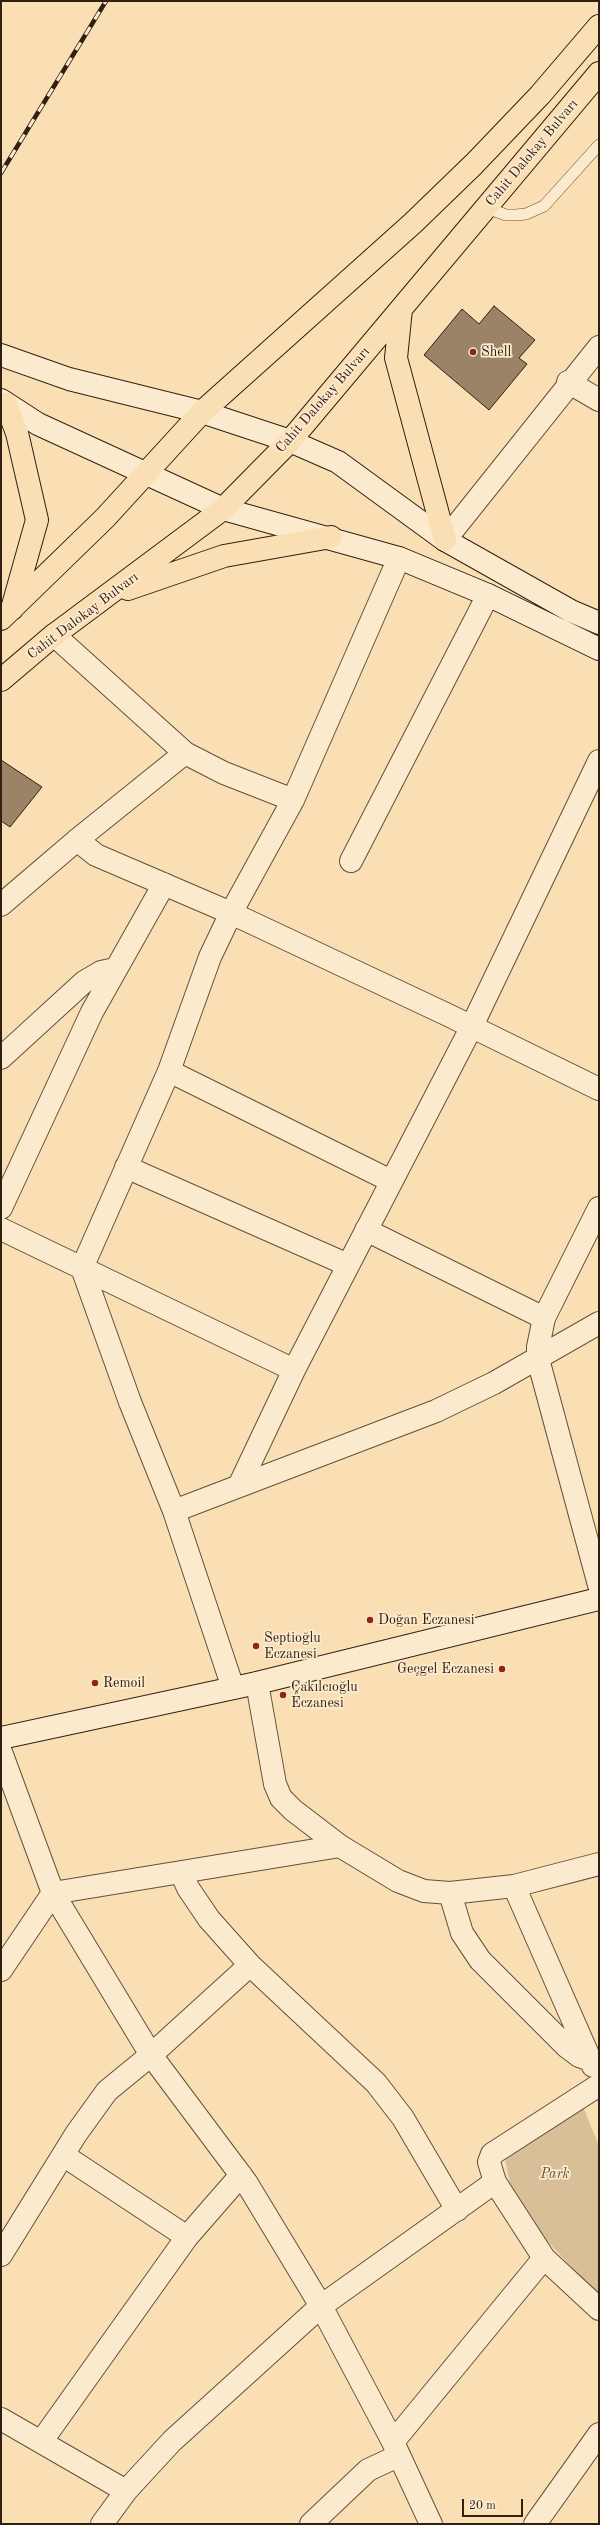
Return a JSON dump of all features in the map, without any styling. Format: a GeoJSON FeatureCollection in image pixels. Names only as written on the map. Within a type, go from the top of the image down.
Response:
{"type":"FeatureCollection","features":[{"type":"Feature","properties":{"kind":"main road"},"geometry":{"type":"LineString","coordinates":[[6,614],[105,518],[202,412],[413,223],[474,164],[540,95],[599,26]]}},
{"type":"Feature","properties":{"kind":"main road","name":"Cahit Dalokay Bulvarı"},"geometry":{"type":"LineString","coordinates":[[1,680],[54,635],[110,595],[224,509],[290,441],[599,73]]}},
{"type":"Feature","properties":{"kind":"main road"},"geometry":{"type":"LineString","coordinates":[[401,309],[396,358],[445,540]]}},
{"type":"Feature","properties":{"kind":"main road"},"geometry":{"type":"LineString","coordinates":[[4,402],[16,433],[37,520],[6,614]]}},
{"type":"Feature","properties":{"kind":"main road"},"geometry":{"type":"LineString","coordinates":[[110,595],[224,556],[331,538]]}},
{"type":"Feature","properties":{"kind":"street"},"geometry":{"type":"LineString","coordinates":[[445,540],[568,382],[599,347]]}},
{"type":"Feature","properties":{"kind":"street"},"geometry":{"type":"LineString","coordinates":[[1,355],[69,379],[202,412],[290,441],[338,462],[445,540],[571,611],[599,622]]}},
{"type":"Feature","properties":{"kind":"street"},"geometry":{"type":"LineString","coordinates":[[568,382],[599,400]]}},
{"type":"Feature","properties":{"kind":"street"},"geometry":{"type":"LineString","coordinates":[[4,402],[38,424],[224,509],[399,558],[488,595],[599,649]]}},
{"type":"Feature","properties":{"kind":"street"},"geometry":{"type":"LineString","coordinates":[[233,1688],[174,1511],[130,1402],[82,1268],[169,1071],[210,957],[231,913],[293,800],[399,558]]}},
{"type":"Feature","properties":{"kind":"street"},"geometry":{"type":"LineString","coordinates":[[351,861],[488,595]]}},
{"type":"Feature","properties":{"kind":"street"},"geometry":{"type":"LineString","coordinates":[[54,635],[185,753],[224,773],[293,800]]}},
{"type":"Feature","properties":{"kind":"street"},"geometry":{"type":"LineString","coordinates":[[1,905],[77,840],[185,753]]}},
{"type":"Feature","properties":{"kind":"street"},"geometry":{"type":"LineString","coordinates":[[238,1486],[294,1370],[471,1028],[599,761]]}},
{"type":"Feature","properties":{"kind":"street"},"geometry":{"type":"LineString","coordinates":[[77,840],[96,855],[231,913],[448,1015],[471,1028],[599,1089]]}},
{"type":"Feature","properties":{"kind":"street"},"geometry":{"type":"LineString","coordinates":[[1,1208],[115,969],[164,884]]}},
{"type":"Feature","properties":{"kind":"street"},"geometry":{"type":"LineString","coordinates":[[2,1054],[84,982],[102,972],[115,969]]}},
{"type":"Feature","properties":{"kind":"street"},"geometry":{"type":"LineString","coordinates":[[169,1071],[391,1181]]}},
{"type":"Feature","properties":{"kind":"street"},"geometry":{"type":"LineString","coordinates":[[126,1167],[348,1264]]}},
{"type":"Feature","properties":{"kind":"street"},"geometry":{"type":"LineString","coordinates":[[599,1208],[544,1318],[539,1336],[538,1359],[599,1585]]}},
{"type":"Feature","properties":{"kind":"street"},"geometry":{"type":"LineString","coordinates":[[1,1229],[294,1370]]}},
{"type":"Feature","properties":{"kind":"street"},"geometry":{"type":"LineString","coordinates":[[366,1230],[544,1318]]}},
{"type":"Feature","properties":{"kind":"street"},"geometry":{"type":"LineString","coordinates":[[174,1511],[436,1411],[538,1359],[566,1340],[599,1323]]}},
{"type":"Feature","properties":{"kind":"street"},"geometry":{"type":"LineString","coordinates":[[1,1738],[257,1683],[599,1599]]}},
{"type":"Feature","properties":{"kind":"street"},"geometry":{"type":"LineString","coordinates":[[257,1683],[275,1784],[281,1798],[293,1810],[340,1846],[398,1881],[424,1891],[450,1893],[514,1886],[599,1864]]}},
{"type":"Feature","properties":{"kind":"street"},"geometry":{"type":"LineString","coordinates":[[1,1752],[53,1893],[151,2055],[241,2175],[321,2306],[396,2449],[431,2524]]}},
{"type":"Feature","properties":{"kind":"street"},"geometry":{"type":"LineString","coordinates":[[1,1970],[53,1893],[340,1846]]}},
{"type":"Feature","properties":{"kind":"street"},"geometry":{"type":"LineString","coordinates":[[181,1872],[191,1892],[209,1919],[250,1965],[376,2083],[403,2118],[457,2210]]}},
{"type":"Feature","properties":{"kind":"street"},"geometry":{"type":"LineString","coordinates":[[514,1886],[599,2081]]}},
{"type":"Feature","properties":{"kind":"street"},"geometry":{"type":"LineString","coordinates":[[450,1893],[462,1933],[480,1960],[567,2047],[579,2056],[590,2060]]}},
{"type":"Feature","properties":{"kind":"street"},"geometry":{"type":"LineString","coordinates":[[1,2255],[63,2156],[107,2091],[151,2055],[250,1965]]}},
{"type":"Feature","properties":{"kind":"street"},"geometry":{"type":"LineString","coordinates":[[599,2085],[492,2154],[489,2162],[495,2182],[544,2258],[599,2310]]}},
{"type":"Feature","properties":{"kind":"street"},"geometry":{"type":"LineString","coordinates":[[63,2156],[187,2237]]}},
{"type":"Feature","properties":{"kind":"street"},"geometry":{"type":"LineString","coordinates":[[41,2442],[187,2237],[241,2175]]}},
{"type":"Feature","properties":{"kind":"street"},"geometry":{"type":"LineString","coordinates":[[102,2524],[126,2491],[172,2441],[321,2306],[495,2182]]}},
{"type":"Feature","properties":{"kind":"street"},"geometry":{"type":"LineString","coordinates":[[311,2524],[368,2470],[396,2449],[544,2258]]}},
{"type":"Feature","properties":{"kind":"street"},"geometry":{"type":"LineString","coordinates":[[1,2419],[126,2491]]}},
{"type":"Feature","properties":{"kind":"street"},"geometry":{"type":"LineString","coordinates":[[536,2524],[599,2434]]}},
{"type":"Feature","properties":{"kind":"lane"},"geometry":{"type":"LineString","coordinates":[[487,208],[501,214],[516,215],[526,214],[544,206],[599,145]]}},
{"type":"Feature","properties":{"kind":"green space","name":"Park"},"geometry":{"type":"Polygon","coordinates":[[[582,2104],[599,2146],[599,2296],[532,2225],[510,2184],[504,2154],[582,2104]]]}},
{"type":"Feature","properties":{"kind":"building"},"geometry":{"type":"Polygon","coordinates":[[[494,306],[535,340],[519,358],[527,364],[489,410],[424,355],[462,309],[479,324],[494,306]]]}},
{"type":"Feature","properties":{"kind":"building"},"geometry":{"type":"Polygon","coordinates":[[[1,760],[42,787],[10,827],[1,821],[1,760]]]}},
{"type":"Feature","properties":{"kind":"railway"},"geometry":{"type":"LineString","coordinates":[[1,173],[106,1]]}},
{"type":"Feature","properties":{"kind":"place","name":"Shell"},"geometry":{"type":"Point","coordinates":[473,352]}},
{"type":"Feature","properties":{"kind":"place","name":"Doğan Eczanesi"},"geometry":{"type":"Point","coordinates":[370,1620]}},
{"type":"Feature","properties":{"kind":"place","name":"Septioğlu Eczanesi"},"geometry":{"type":"Point","coordinates":[256,1646]}},
{"type":"Feature","properties":{"kind":"place","name":"Geçgel Eczanesi"},"geometry":{"type":"Point","coordinates":[502,1669]}},
{"type":"Feature","properties":{"kind":"place","name":"Remoil"},"geometry":{"type":"Point","coordinates":[95,1683]}},
{"type":"Feature","properties":{"kind":"place","name":"Çakılcıoğlu Eczanesi"},"geometry":{"type":"Point","coordinates":[283,1695]}}]}
